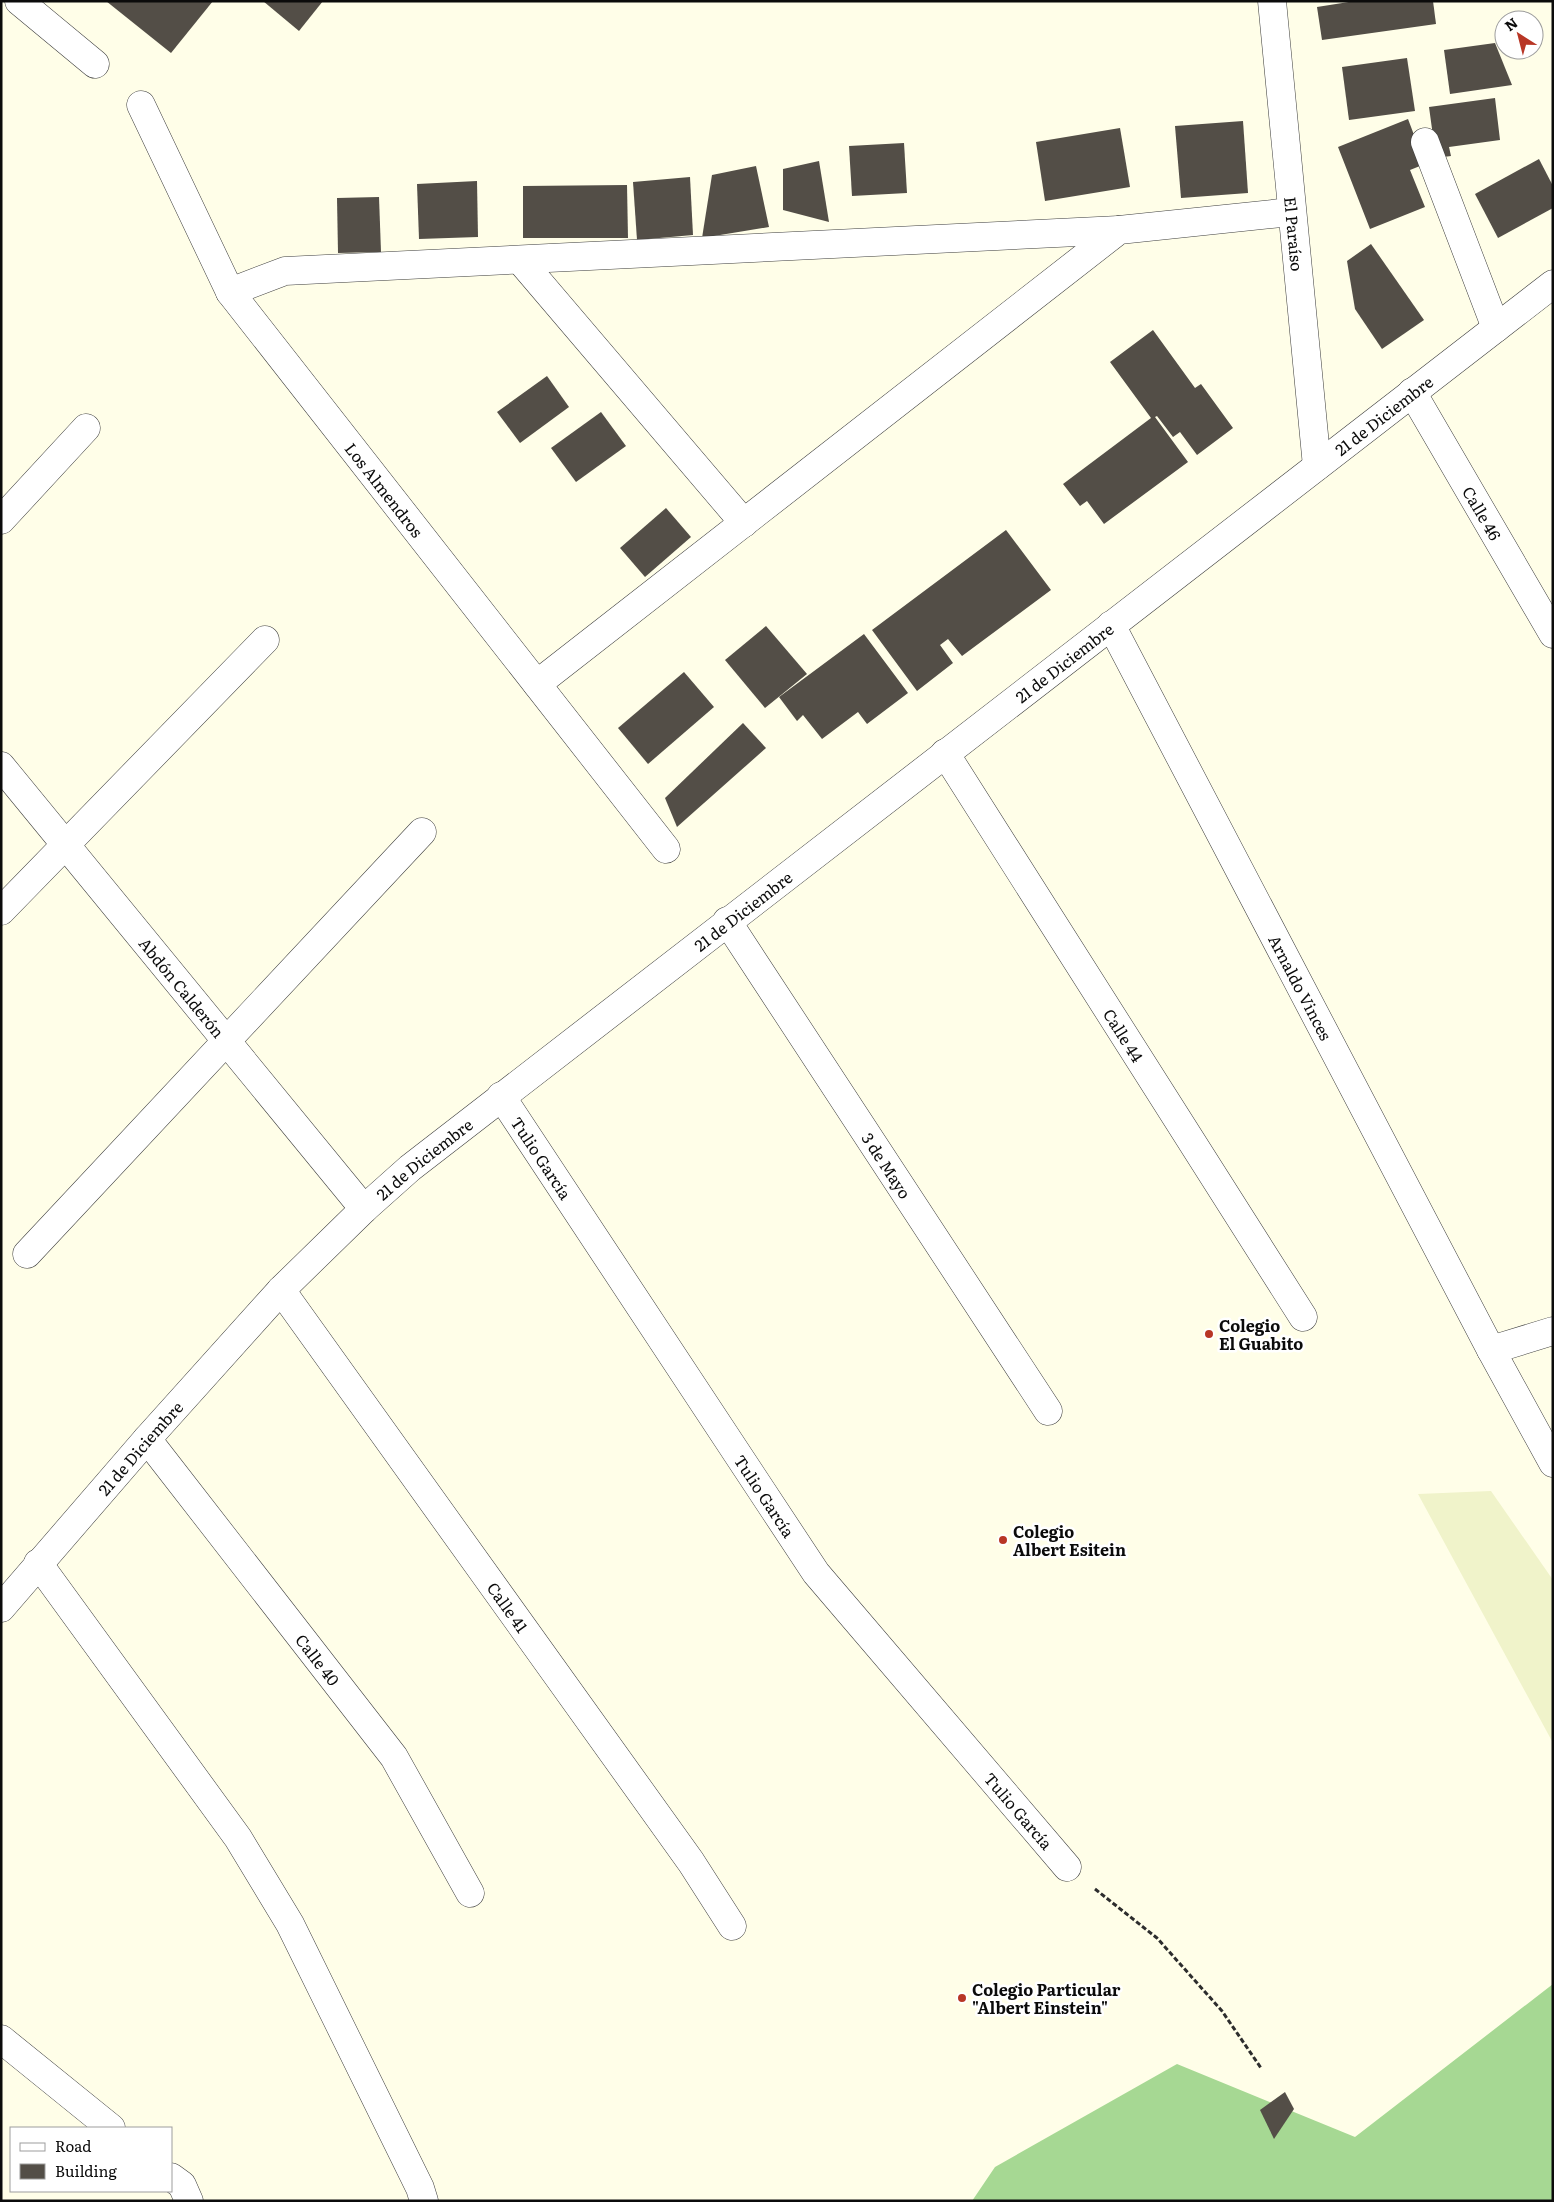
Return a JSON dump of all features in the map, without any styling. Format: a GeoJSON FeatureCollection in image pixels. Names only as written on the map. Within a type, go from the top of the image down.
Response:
{"type":"FeatureCollection","features":[{"type":"Feature","properties":{"kind":"street"},"geometry":{"type":"LineString","coordinates":[[19,1],[95,64]]}},
{"type":"Feature","properties":{"kind":"street","name":"El Paraíso"},"geometry":{"type":"LineString","coordinates":[[1272,1],[1317,466]]}},
{"type":"Feature","properties":{"kind":"street","name":"Los Almendros"},"geometry":{"type":"LineString","coordinates":[[141,105],[230,292],[666,849]]}},
{"type":"Feature","properties":{"kind":"street"},"geometry":{"type":"LineString","coordinates":[[1425,142],[1496,328]]}},
{"type":"Feature","properties":{"kind":"street"},"geometry":{"type":"LineString","coordinates":[[230,292],[286,272],[1119,230],[1291,212]]}},
{"type":"Feature","properties":{"kind":"street"},"geometry":{"type":"LineString","coordinates":[[537,684],[1119,230]]}},
{"type":"Feature","properties":{"kind":"street"},"geometry":{"type":"LineString","coordinates":[[520,260],[744,523]]}},
{"type":"Feature","properties":{"kind":"street","name":"21 de Diciembre"},"geometry":{"type":"LineString","coordinates":[[1,1608],[147,1439],[282,1290],[364,1209],[410,1168],[500,1096],[1553,284]]}},
{"type":"Feature","properties":{"kind":"street","name":"Calle 46"},"geometry":{"type":"LineString","coordinates":[[1412,392],[1553,634]]}},
{"type":"Feature","properties":{"kind":"street"},"geometry":{"type":"LineString","coordinates":[[1,520],[86,428]]}},
{"type":"Feature","properties":{"kind":"street","name":"Arnaldo Vinces"},"geometry":{"type":"LineString","coordinates":[[1111,625],[1491,1350],[1553,1463]]}},
{"type":"Feature","properties":{"kind":"street"},"geometry":{"type":"LineString","coordinates":[[1,911],[265,640]]}},
{"type":"Feature","properties":{"kind":"street","name":"Calle 44"},"geometry":{"type":"LineString","coordinates":[[945,754],[1303,1317]]}},
{"type":"Feature","properties":{"kind":"street","name":"Abdón Calderón"},"geometry":{"type":"LineString","coordinates":[[1,766],[364,1209]]}},
{"type":"Feature","properties":{"kind":"street"},"geometry":{"type":"LineString","coordinates":[[26,1254],[422,832]]}},
{"type":"Feature","properties":{"kind":"street","name":"3 de Mayo"},"geometry":{"type":"LineString","coordinates":[[727,921],[1048,1411]]}},
{"type":"Feature","properties":{"kind":"street","name":"Tulio García"},"geometry":{"type":"LineString","coordinates":[[500,1096],[816,1573],[1067,1867]]}},
{"type":"Feature","properties":{"kind":"street","name":"Calle 41"},"geometry":{"type":"LineString","coordinates":[[282,1290],[685,1854],[732,1926]]}},
{"type":"Feature","properties":{"kind":"street"},"geometry":{"type":"LineString","coordinates":[[1491,1350],[1553,1331]]}},
{"type":"Feature","properties":{"kind":"street","name":"Calle 40"},"geometry":{"type":"LineString","coordinates":[[147,1439],[394,1757],[470,1893]]}},
{"type":"Feature","properties":{"kind":"street"},"geometry":{"type":"LineString","coordinates":[[38,1563],[238,1838],[290,1924],[424,2197]]}},
{"type":"Feature","properties":{"kind":"street"},"geometry":{"type":"LineString","coordinates":[[1,2040],[110,2127]]}},
{"type":"Feature","properties":{"kind":"street"},"geometry":{"type":"LineString","coordinates":[[172,2178],[182,2185],[190,2201]]}},
{"type":"Feature","properties":{"kind":"path"},"geometry":{"type":"LineString","coordinates":[[1067,1867],[1157,1938],[1222,2011],[1261,2068]]}},
{"type":"Feature","properties":{"kind":"green space"},"geometry":{"type":"Polygon","coordinates":[[[1491,1491],[1553,1580],[1553,1743],[1418,1494],[1491,1491]]]}},
{"type":"Feature","properties":{"kind":"green space"},"geometry":{"type":"Polygon","coordinates":[[[1553,1984],[1553,2201],[972,2201],[995,2167],[1177,2064],[1355,2137],[1553,1984]]]}},
{"type":"Feature","properties":{"kind":"building"},"geometry":{"type":"Polygon","coordinates":[[[106,1],[213,1],[171,53],[106,1]]]}},
{"type":"Feature","properties":{"kind":"building"},"geometry":{"type":"Polygon","coordinates":[[[263,1],[323,1],[299,31],[263,1]]]}},
{"type":"Feature","properties":{"kind":"building"},"geometry":{"type":"Polygon","coordinates":[[[1355,1],[1433,1],[1436,24],[1322,40],[1317,7],[1355,1]]]}},
{"type":"Feature","properties":{"kind":"building"},"geometry":{"type":"Polygon","coordinates":[[[1494,43],[1494,60],[1502,60],[1512,85],[1450,94],[1444,50],[1494,43]]]}},
{"type":"Feature","properties":{"kind":"building"},"geometry":{"type":"Polygon","coordinates":[[[1407,58],[1415,111],[1349,120],[1342,67],[1407,58]]]}},
{"type":"Feature","properties":{"kind":"building"},"geometry":{"type":"Polygon","coordinates":[[[1495,98],[1500,140],[1449,147],[1451,156],[1436,158],[1429,107],[1495,98]]]}},
{"type":"Feature","properties":{"kind":"building"},"geometry":{"type":"Polygon","coordinates":[[[1408,119],[1425,164],[1410,170],[1425,207],[1370,229],[1338,147],[1408,119]]]}},
{"type":"Feature","properties":{"kind":"building"},"geometry":{"type":"Polygon","coordinates":[[[1243,121],[1248,193],[1181,198],[1175,126],[1243,121]]]}},
{"type":"Feature","properties":{"kind":"building"},"geometry":{"type":"Polygon","coordinates":[[[1120,128],[1130,187],[1045,201],[1036,142],[1120,128]]]}},
{"type":"Feature","properties":{"kind":"building"},"geometry":{"type":"Polygon","coordinates":[[[904,143],[907,193],[852,196],[849,146],[904,143]]]}},
{"type":"Feature","properties":{"kind":"building"},"geometry":{"type":"Polygon","coordinates":[[[1539,159],[1553,186],[1553,208],[1498,238],[1475,194],[1539,159]]]}},
{"type":"Feature","properties":{"kind":"building"},"geometry":{"type":"Polygon","coordinates":[[[819,161],[829,222],[783,210],[783,169],[819,161]]]}},
{"type":"Feature","properties":{"kind":"building"},"geometry":{"type":"Polygon","coordinates":[[[756,166],[769,227],[702,238],[712,175],[756,166]]]}},
{"type":"Feature","properties":{"kind":"building"},"geometry":{"type":"Polygon","coordinates":[[[690,177],[693,235],[637,240],[633,182],[690,177]]]}},
{"type":"Feature","properties":{"kind":"building"},"geometry":{"type":"Polygon","coordinates":[[[477,181],[478,237],[419,239],[417,184],[477,181]]]}},
{"type":"Feature","properties":{"kind":"building"},"geometry":{"type":"Polygon","coordinates":[[[627,185],[628,238],[523,238],[523,186],[627,185]]]}},
{"type":"Feature","properties":{"kind":"building"},"geometry":{"type":"Polygon","coordinates":[[[379,197],[381,252],[338,253],[337,198],[379,197]]]}},
{"type":"Feature","properties":{"kind":"building"},"geometry":{"type":"Polygon","coordinates":[[[1371,244],[1424,320],[1382,349],[1355,309],[1347,261],[1371,244]]]}},
{"type":"Feature","properties":{"kind":"building"},"geometry":{"type":"Polygon","coordinates":[[[1153,330],[1195,388],[1201,384],[1233,428],[1197,455],[1180,432],[1173,437],[1157,416],[1155,417],[1188,462],[1104,524],[1087,501],[1080,506],[1063,484],[1151,418],[1110,362],[1153,330]]]}},
{"type":"Feature","properties":{"kind":"building"},"geometry":{"type":"Polygon","coordinates":[[[547,376],[569,407],[520,443],[497,412],[547,376]]]}},
{"type":"Feature","properties":{"kind":"building"},"geometry":{"type":"Polygon","coordinates":[[[601,412],[626,446],[576,482],[551,448],[601,412]]]}},
{"type":"Feature","properties":{"kind":"building"},"geometry":{"type":"Polygon","coordinates":[[[666,508],[691,537],[645,577],[620,548],[666,508]]]}},
{"type":"Feature","properties":{"kind":"building"},"geometry":{"type":"Polygon","coordinates":[[[1006,530],[1051,590],[962,656],[948,639],[940,645],[953,663],[917,691],[872,630],[1006,530]]]}},
{"type":"Feature","properties":{"kind":"building"},"geometry":{"type":"Polygon","coordinates":[[[766,626],[807,674],[765,708],[725,660],[766,626]]]}},
{"type":"Feature","properties":{"kind":"building"},"geometry":{"type":"Polygon","coordinates":[[[864,634],[908,693],[867,724],[858,712],[822,739],[803,715],[797,721],[779,697],[864,634]]]}},
{"type":"Feature","properties":{"kind":"building"},"geometry":{"type":"Polygon","coordinates":[[[684,672],[714,707],[648,764],[618,728],[684,672]]]}},
{"type":"Feature","properties":{"kind":"building"},"geometry":{"type":"Polygon","coordinates":[[[743,723],[766,748],[677,827],[665,798],[743,723]]]}},
{"type":"Feature","properties":{"kind":"building"},"geometry":{"type":"Polygon","coordinates":[[[1285,2092],[1294,2109],[1274,2139],[1260,2110],[1285,2092]]]}},
{"type":"Feature","properties":{"kind":"place","name":"Colegio El Guabito"},"geometry":{"type":"Point","coordinates":[1209,1334]}},
{"type":"Feature","properties":{"kind":"place","name":"Colegio Albert Esitein"},"geometry":{"type":"Point","coordinates":[1003,1540]}},
{"type":"Feature","properties":{"kind":"place","name":"Colegio Particular \"Albert Einstein\""},"geometry":{"type":"Point","coordinates":[962,1998]}}]}
